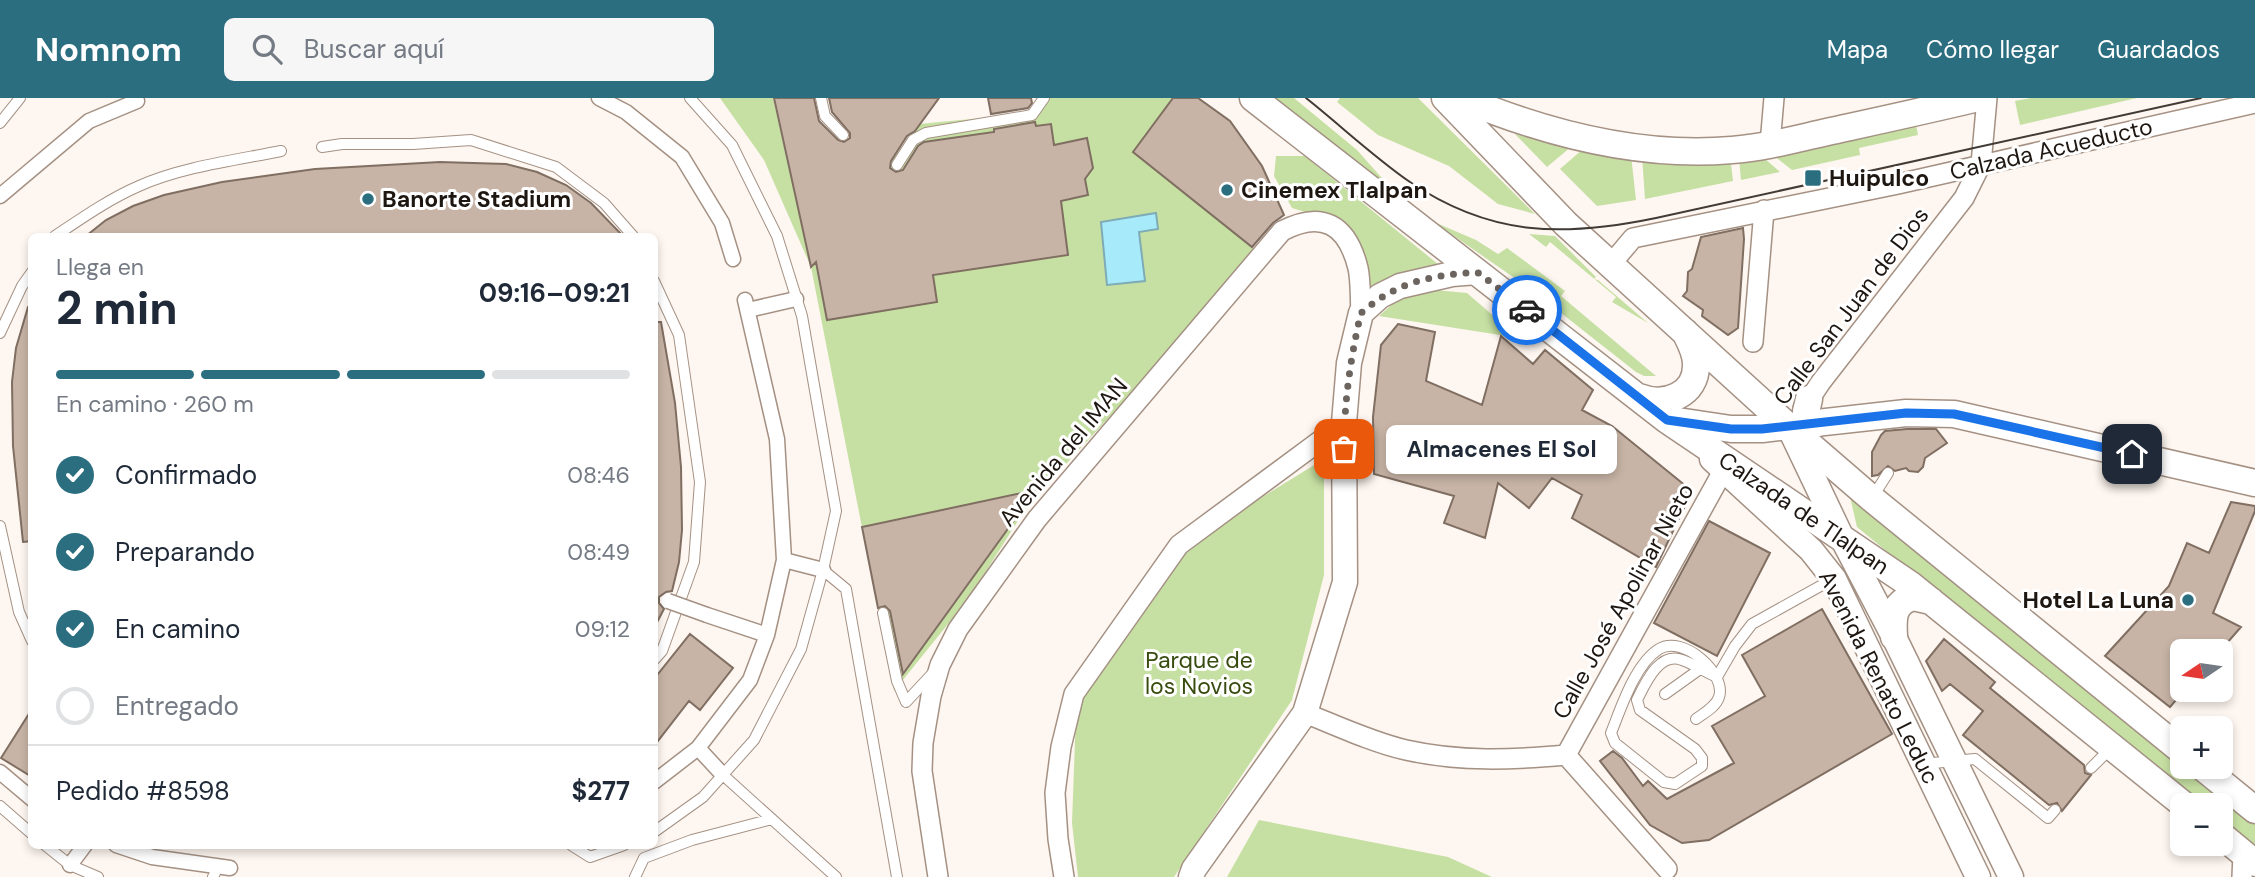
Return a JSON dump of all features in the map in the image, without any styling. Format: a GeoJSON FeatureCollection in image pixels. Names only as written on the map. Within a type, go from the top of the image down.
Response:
{"type":"FeatureCollection","features":[{"type":"Feature","properties":{"kind":"main road","name":"Calzada de Tlalpan"},"geometry":{"type":"LineString","coordinates":[[1253,98],[1667,420],[1841,536],[1931,601],[2170,793]]}},
{"type":"Feature","properties":{"kind":"main road","name":"Calzada de Tlalpan"},"geometry":{"type":"LineString","coordinates":[[1446,98],[1566,224],[1790,428],[1871,498],[2170,741]]}},
{"type":"Feature","properties":{"kind":"main road"},"geometry":{"type":"LineString","coordinates":[[1461,98],[1563,133],[1635,147],[1719,151],[1770,144],[1978,98]]}},
{"type":"Feature","properties":{"kind":"main road"},"geometry":{"type":"LineString","coordinates":[[1639,397],[1658,402],[1667,401],[1684,392],[1690,385],[1697,367],[1696,358],[1682,328]]}},
{"type":"Feature","properties":{"kind":"main road"},"geometry":{"type":"LineString","coordinates":[[1667,420],[1731,429],[1790,428],[1814,411],[1906,413],[1925,418],[1954,414],[2255,483]]}},
{"type":"Feature","properties":{"kind":"main road"},"geometry":{"type":"LineString","coordinates":[[1894,638],[1893,619],[1899,604],[1913,597],[1931,601]]}},
{"type":"Feature","properties":{"kind":"main road"},"geometry":{"type":"LineString","coordinates":[[2217,779],[2255,810]]}},
{"type":"Feature","properties":{"kind":"main road"},"geometry":{"type":"LineString","coordinates":[[2233,849],[2247,865]]}},
{"type":"Feature","properties":{"kind":"street"},"geometry":{"type":"LineString","coordinates":[[599,98],[621,103],[626,112],[682,157],[722,223],[733,260]]}},
{"type":"Feature","properties":{"kind":"street"},"geometry":{"type":"LineString","coordinates":[[1770,144],[1774,98]]}},
{"type":"Feature","properties":{"kind":"street","name":"Calle San Juan de Dios"},"geometry":{"type":"LineString","coordinates":[[1814,411],[1964,198],[1982,164],[1987,98]]}},
{"type":"Feature","properties":{"kind":"street"},"geometry":{"type":"LineString","coordinates":[[0,197],[89,121],[137,101]]}},
{"type":"Feature","properties":{"kind":"street","name":"Calzada Acueducto"},"geometry":{"type":"LineString","coordinates":[[1611,264],[1633,238],[2255,103]]}},
{"type":"Feature","properties":{"kind":"street"},"geometry":{"type":"LineString","coordinates":[[1754,342],[1764,211]]}},
{"type":"Feature","properties":{"kind":"street","name":"Avenida del IMAN"},"geometry":{"type":"LineString","coordinates":[[938,877],[922,771],[926,722],[940,665],[958,629],[1037,519],[1282,231],[1298,222],[1314,220],[1329,223],[1339,230],[1358,269],[1361,313]]}},
{"type":"Feature","properties":{"kind":"street"},"geometry":{"type":"LineString","coordinates":[[1199,871],[1305,713],[1345,582],[1344,423],[1349,363],[1361,313],[1380,296],[1400,286],[1452,274],[1477,272]]}},
{"type":"Feature","properties":{"kind":"street"},"geometry":{"type":"LineString","coordinates":[[658,779],[698,748],[750,680],[767,635],[784,560],[777,439],[747,305],[796,299]]}},
{"type":"Feature","properties":{"kind":"street"},"geometry":{"type":"LineString","coordinates":[[1064,877],[1055,793],[1061,747],[1074,694],[1179,545],[1344,423]]}},
{"type":"Feature","properties":{"kind":"street","name":"Avenida Renato Leduc"},"geometry":{"type":"LineString","coordinates":[[1790,428],[2011,877]]}},
{"type":"Feature","properties":{"kind":"street","name":"Avenida Renato Leduc"},"geometry":{"type":"LineString","coordinates":[[1692,438],[1723,471],[1811,550],[1834,579],[1979,877]]}},
{"type":"Feature","properties":{"kind":"street","name":"Calle José Apolinar Nieto"},"geometry":{"type":"LineString","coordinates":[[1566,755],[1723,471]]}},
{"type":"Feature","properties":{"kind":"street"},"geometry":{"type":"LineString","coordinates":[[784,560],[823,570]]}},
{"type":"Feature","properties":{"kind":"street"},"geometry":{"type":"LineString","coordinates":[[668,600],[767,635]]}},
{"type":"Feature","properties":{"kind":"street","name":"Calle José Apolinar Nieto"},"geometry":{"type":"LineString","coordinates":[[1305,713],[1403,750],[1459,759],[1513,760],[1566,755]]}},
{"type":"Feature","properties":{"kind":"street"},"geometry":{"type":"LineString","coordinates":[[698,748],[723,775]]}},
{"type":"Feature","properties":{"kind":"street","name":"Calle José Apolinar Nieto"},"geometry":{"type":"LineString","coordinates":[[1566,755],[1667,869]]}},
{"type":"Feature","properties":{"kind":"street"},"geometry":{"type":"LineString","coordinates":[[0,772],[28,796]]}},
{"type":"Feature","properties":{"kind":"street"},"geometry":{"type":"LineString","coordinates":[[70,865],[82,849]]}},
{"type":"Feature","properties":{"kind":"street"},"geometry":{"type":"LineString","coordinates":[[128,849],[152,857],[230,868]]}},
{"type":"Feature","properties":{"kind":"lane"},"geometry":{"type":"LineString","coordinates":[[0,123],[20,98]]}},
{"type":"Feature","properties":{"kind":"lane"},"geometry":{"type":"LineString","coordinates":[[658,829],[703,797],[754,740],[801,649],[836,511],[802,316],[777,236],[732,145],[690,98]]}},
{"type":"Feature","properties":{"kind":"lane"},"geometry":{"type":"LineString","coordinates":[[821,98],[825,116],[843,135]]}},
{"type":"Feature","properties":{"kind":"lane"},"geometry":{"type":"LineString","coordinates":[[897,165],[913,140],[926,133],[1032,115],[1044,98]]}},
{"type":"Feature","properties":{"kind":"lane"},"geometry":{"type":"LineString","coordinates":[[322,147],[342,144],[413,145],[471,140],[556,167],[604,203],[630,233]]}},
{"type":"Feature","properties":{"kind":"lane"},"geometry":{"type":"LineString","coordinates":[[60,233],[107,202],[141,184],[281,151]]}},
{"type":"Feature","properties":{"kind":"lane"},"geometry":{"type":"LineString","coordinates":[[0,333],[28,278]]}},
{"type":"Feature","properties":{"kind":"lane"},"geometry":{"type":"LineString","coordinates":[[658,290],[679,335],[700,482],[694,562],[662,651],[658,656]]}},
{"type":"Feature","properties":{"kind":"lane"},"geometry":{"type":"LineString","coordinates":[[1871,498],[1888,472]]}},
{"type":"Feature","properties":{"kind":"lane"},"geometry":{"type":"LineString","coordinates":[[0,526],[19,612],[28,632]]}},
{"type":"Feature","properties":{"kind":"lane"},"geometry":{"type":"LineString","coordinates":[[823,570],[846,589],[897,877]]}},
{"type":"Feature","properties":{"kind":"lane"},"geometry":{"type":"LineString","coordinates":[[1696,719],[1715,705],[1720,696],[1717,677],[1752,624],[1834,579]]}},
{"type":"Feature","properties":{"kind":"lane"},"geometry":{"type":"LineString","coordinates":[[883,613],[897,681],[906,702],[940,665]]}},
{"type":"Feature","properties":{"kind":"lane"},"geometry":{"type":"LineString","coordinates":[[1640,710],[1637,700],[1641,679],[1650,656],[1661,647],[1678,644],[1696,663],[1717,677]]}},
{"type":"Feature","properties":{"kind":"lane"},"geometry":{"type":"LineString","coordinates":[[1665,694],[1696,663]]}},
{"type":"Feature","properties":{"kind":"lane"},"geometry":{"type":"LineString","coordinates":[[1621,709],[1631,707],[1640,710],[1695,749],[1702,758],[1702,766],[1675,784],[1664,782],[1615,743],[1611,733],[1621,709],[1641,679]]}},
{"type":"Feature","properties":{"kind":"lane"},"geometry":{"type":"LineString","coordinates":[[2091,768],[2113,746]]}},
{"type":"Feature","properties":{"kind":"lane"},"geometry":{"type":"LineString","coordinates":[[1923,764],[1975,759],[2048,818],[2055,810]]}},
{"type":"Feature","properties":{"kind":"lane"},"geometry":{"type":"LineString","coordinates":[[723,775],[836,877]]}},
{"type":"Feature","properties":{"kind":"lane"},"geometry":{"type":"LineString","coordinates":[[0,806],[28,830]]}},
{"type":"Feature","properties":{"kind":"lane"},"geometry":{"type":"LineString","coordinates":[[635,877],[644,858],[692,840],[772,819]]}},
{"type":"Feature","properties":{"kind":"lane"},"geometry":{"type":"LineString","coordinates":[[50,849],[70,865],[98,877]]}},
{"type":"Feature","properties":{"kind":"lane"},"geometry":{"type":"LineString","coordinates":[[577,849],[590,857],[613,849]]}},
{"type":"Feature","properties":{"kind":"green space"},"geometry":{"type":"Polygon","coordinates":[[[720,98],[773,98],[811,267],[764,160],[720,98]]]}},
{"type":"Feature","properties":{"kind":"green space"},"geometry":{"type":"Polygon","coordinates":[[[1037,98],[1173,98],[1133,152],[1254,248],[1227,290],[1028,505],[969,598],[894,691],[811,267],[919,124],[1033,113],[1037,98]]]}},
{"type":"Feature","properties":{"kind":"green space"},"geometry":{"type":"Polygon","coordinates":[[[1274,98],[1294,98],[1357,150],[1397,195],[1274,98]]]}},
{"type":"Feature","properties":{"kind":"green space"},"geometry":{"type":"Polygon","coordinates":[[[1340,98],[1418,98],[1535,214],[1498,204],[1449,166],[1378,135],[1337,102],[1340,98]]]}},
{"type":"Feature","properties":{"kind":"green space"},"geometry":{"type":"Polygon","coordinates":[[[2031,98],[2137,98],[2020,125],[2015,101],[2031,98]]]}},
{"type":"Feature","properties":{"kind":"green space"},"geometry":{"type":"Polygon","coordinates":[[[1916,124],[1918,135],[1859,148],[1860,155],[1792,170],[1774,156],[1916,124]]]}},
{"type":"Feature","properties":{"kind":"green space"},"geometry":{"type":"Polygon","coordinates":[[[1518,130],[1572,146],[1547,167],[1515,134],[1518,130]]]}},
{"type":"Feature","properties":{"kind":"green space"},"geometry":{"type":"Polygon","coordinates":[[[1583,149],[1631,155],[1636,200],[1597,206],[1560,169],[1583,149]]]}},
{"type":"Feature","properties":{"kind":"green space"},"geometry":{"type":"Polygon","coordinates":[[[1276,156],[1305,156],[1444,269],[1372,292],[1337,222],[1292,208],[1274,176],[1276,156]]]}},
{"type":"Feature","properties":{"kind":"green space"},"geometry":{"type":"Polygon","coordinates":[[[1642,156],[1730,156],[1733,181],[1645,199],[1642,156]]]}},
{"type":"Feature","properties":{"kind":"green space"},"geometry":{"type":"Polygon","coordinates":[[[1739,158],[1764,158],[1780,172],[1741,180],[1739,158]]]}},
{"type":"Feature","properties":{"kind":"green space"},"geometry":{"type":"Polygon","coordinates":[[[1434,222],[1476,240],[1498,254],[1507,248],[1565,291],[1561,296],[1656,376],[1644,376],[1636,372],[1533,291],[1434,222]]]}},
{"type":"Feature","properties":{"kind":"green space"},"geometry":{"type":"Polygon","coordinates":[[[1529,234],[1555,236],[1596,277],[1594,279],[1550,242],[1546,247],[1529,234]]]}},
{"type":"Feature","properties":{"kind":"green space"},"geometry":{"type":"Polygon","coordinates":[[[1595,279],[1648,323],[1612,302],[1616,297],[1595,279]]]}},
{"type":"Feature","properties":{"kind":"green space"},"geometry":{"type":"Polygon","coordinates":[[[1424,289],[1467,293],[1519,338],[1379,316],[1396,301],[1424,289]]]}},
{"type":"Feature","properties":{"kind":"green space","name":"Parque de los Novios"},"geometry":{"type":"Polygon","coordinates":[[[1324,459],[1324,575],[1292,700],[1174,877],[1078,877],[1072,823],[1076,714],[1123,620],[1199,536],[1324,459]]]}},
{"type":"Feature","properties":{"kind":"green space"},"geometry":{"type":"Polygon","coordinates":[[[1848,488],[2170,742],[2170,779],[2217,779],[2255,809],[2255,854],[2233,836],[2233,793],[2180,793],[1857,527],[1848,488]]]}},
{"type":"Feature","properties":{"kind":"green space"},"geometry":{"type":"Polygon","coordinates":[[[1259,820],[1448,857],[1492,877],[1227,877],[1259,820]]]}},
{"type":"Feature","properties":{"kind":"water"},"geometry":{"type":"Polygon","coordinates":[[[1156,213],[1158,229],[1139,232],[1145,281],[1107,285],[1101,222],[1156,213]]]}},
{"type":"Feature","properties":{"kind":"building"},"geometry":{"type":"Polygon","coordinates":[[[774,98],[814,98],[819,121],[838,140],[844,142],[850,138],[850,133],[832,112],[829,98],[939,98],[915,131],[907,136],[891,161],[890,168],[896,172],[903,170],[918,146],[924,142],[994,132],[994,129],[1035,122],[1036,126],[1051,124],[1054,145],[1087,138],[1093,168],[1085,179],[1088,195],[1061,201],[1068,255],[933,275],[937,302],[827,320],[816,262],[811,267],[774,98]]]}},
{"type":"Feature","properties":{"kind":"building"},"geometry":{"type":"Polygon","coordinates":[[[988,98],[1031,98],[1032,103],[1028,108],[991,114],[988,98]]]}},
{"type":"Feature","properties":{"kind":"building","name":"Cinemex Tlalpan"},"geometry":{"type":"Polygon","coordinates":[[[1173,98],[1198,98],[1230,121],[1262,166],[1284,215],[1273,223],[1252,247],[1133,152],[1173,98]]]}},
{"type":"Feature","properties":{"kind":"building","name":"Banorte Stadium"},"geometry":{"type":"Polygon","coordinates":[[[440,162],[506,164],[537,172],[566,185],[591,203],[620,233],[90,233],[106,220],[133,206],[164,195],[222,182],[315,169],[440,162]]]}},
{"type":"Feature","properties":{"kind":"building"},"geometry":{"type":"Polygon","coordinates":[[[1743,228],[1738,328],[1728,335],[1702,316],[1703,310],[1683,296],[1687,291],[1688,272],[1692,269],[1701,237],[1743,228]]]}},
{"type":"Feature","properties":{"kind":"building"},"geometry":{"type":"Polygon","coordinates":[[[28,307],[28,541],[23,542],[13,446],[12,382],[16,348],[28,307]]]}},
{"type":"Feature","properties":{"kind":"building"},"geometry":{"type":"Polygon","coordinates":[[[658,322],[661,322],[675,403],[681,467],[682,530],[679,562],[672,591],[659,597],[659,603],[664,609],[658,620],[658,322]]]}},
{"type":"Feature","properties":{"kind":"building"},"geometry":{"type":"Polygon","coordinates":[[[1398,324],[1435,332],[1426,381],[1482,405],[1501,336],[1533,364],[1545,350],[1593,390],[1582,410],[1612,426],[1692,491],[1656,567],[1572,518],[1582,495],[1552,478],[1529,508],[1498,483],[1485,538],[1444,523],[1454,496],[1374,474],[1373,417],[1381,345],[1398,324]]]}},
{"type":"Feature","properties":{"kind":"building"},"geometry":{"type":"Polygon","coordinates":[[[1936,429],[1947,443],[1925,458],[1923,467],[1918,472],[1906,468],[1895,471],[1888,466],[1878,475],[1872,476],[1872,452],[1881,435],[1885,431],[1936,429]]]}},
{"type":"Feature","properties":{"kind":"building"},"geometry":{"type":"Polygon","coordinates":[[[1036,490],[903,674],[890,611],[885,606],[878,608],[862,527],[1036,490]]]}},
{"type":"Feature","properties":{"kind":"building","name":"Hotel La Luna"},"geometry":{"type":"Polygon","coordinates":[[[2231,502],[2255,506],[2213,613],[2241,627],[2230,639],[2170,639],[2170,702],[2174,702],[2170,707],[2105,656],[2169,586],[2187,543],[2209,553],[2231,502]]]}},
{"type":"Feature","properties":{"kind":"building"},"geometry":{"type":"Polygon","coordinates":[[[1709,521],[1770,553],[1717,656],[1654,623],[1709,521]]]}},
{"type":"Feature","properties":{"kind":"building"},"geometry":{"type":"Polygon","coordinates":[[[1822,609],[1892,734],[1709,840],[1682,843],[1650,825],[1600,761],[1613,751],[1622,758],[1643,786],[1648,781],[1667,799],[1734,763],[1712,726],[1765,696],[1742,655],[1822,609]]]}},
{"type":"Feature","properties":{"kind":"building"},"geometry":{"type":"Polygon","coordinates":[[[690,634],[733,668],[700,710],[689,701],[658,741],[658,674],[690,634]]]}},
{"type":"Feature","properties":{"kind":"building"},"geometry":{"type":"Polygon","coordinates":[[[1944,639],[1995,682],[1990,688],[2084,765],[2085,773],[2091,775],[2062,811],[2057,803],[2049,805],[1963,735],[1983,711],[1950,684],[1942,691],[1926,661],[1944,639]]]}},
{"type":"Feature","properties":{"kind":"building"},"geometry":{"type":"Polygon","coordinates":[[[28,715],[28,775],[1,758],[28,715]]]}},
{"type":"Feature","properties":{"kind":"tram line"},"geometry":{"type":"LineString","coordinates":[[1306,98],[1397,173],[1440,200],[1470,214],[1499,223],[1559,229],[1590,228],[1656,218],[2201,98]]}},
{"type":"Feature","properties":{"kind":"way so far"},"geometry":{"type":"LineString","coordinates":[[1344,449],[1349,363],[1361,313],[1380,296],[1400,286],[1426,279],[1477,272],[1527,310]]}},
{"type":"Feature","properties":{"kind":"place","name":"Huipulco"},"geometry":{"type":"Point","coordinates":[1813,178]}},
{"type":"Feature","properties":{"kind":"place","name":"Cinemex Tlalpan"},"geometry":{"type":"Point","coordinates":[1227,190]}},
{"type":"Feature","properties":{"kind":"place","name":"Banorte Stadium"},"geometry":{"type":"Point","coordinates":[368,199]}},
{"type":"Feature","properties":{"kind":"place","name":"Almacenes El Sol"},"geometry":{"type":"Point","coordinates":[1344,449]}},
{"type":"Feature","properties":{"kind":"place","name":"Hotel La Luna"},"geometry":{"type":"Point","coordinates":[2188,600]}},
{"type":"Feature","properties":{"kind":"route"},"geometry":{"type":"LineString","coordinates":[[1527,310],[1667,420],[1731,429],[1762,429],[1906,413],[1954,414],[2132,454]]}}]}
